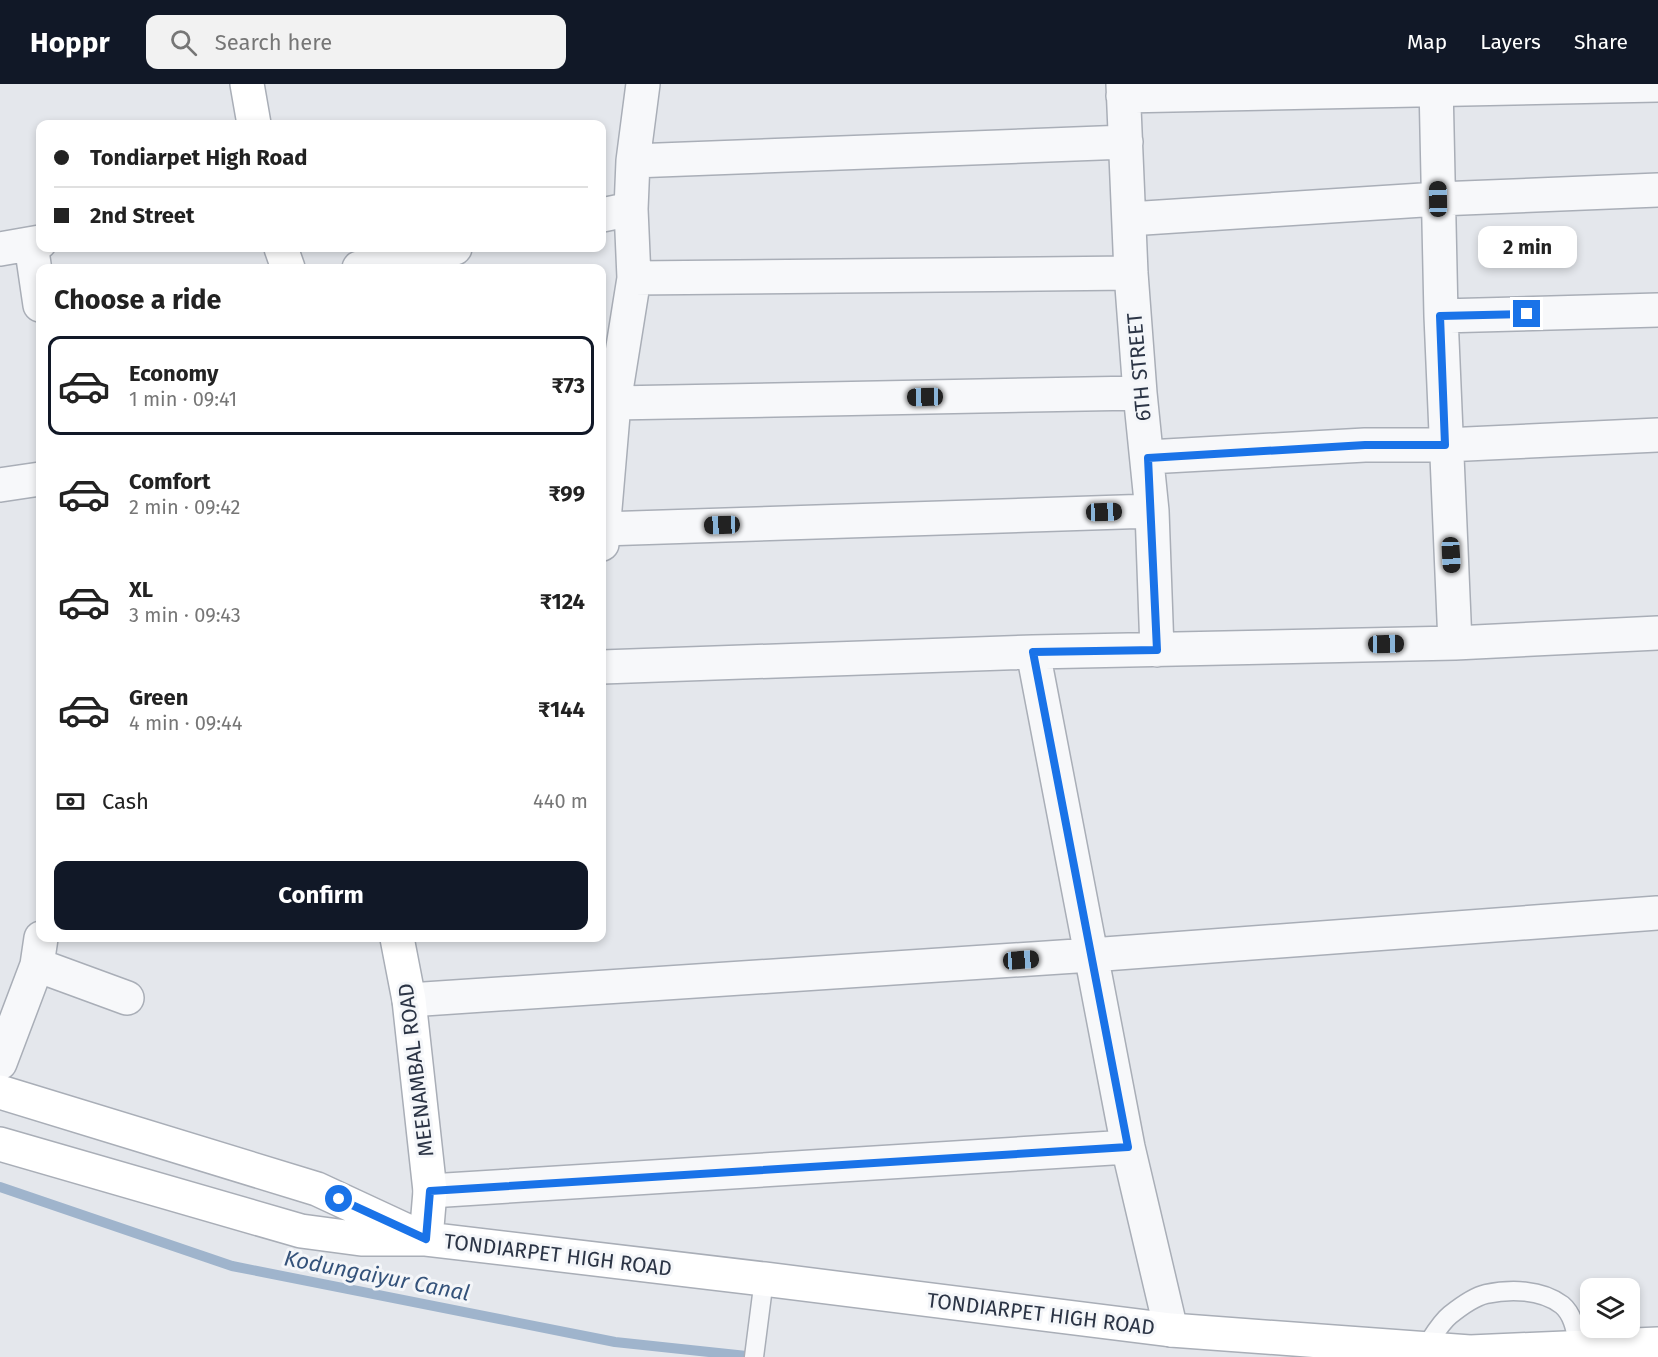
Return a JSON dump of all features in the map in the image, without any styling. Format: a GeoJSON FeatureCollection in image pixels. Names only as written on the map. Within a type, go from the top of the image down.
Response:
{"type":"FeatureCollection","features":[{"type":"Feature","properties":{"kind":"main road"},"geometry":{"type":"LineString","coordinates":[[247,84],[253,120]]}},
{"type":"Feature","properties":{"kind":"main road","name":"MEENAMBAL ROAD"},"geometry":{"type":"LineString","coordinates":[[398,942],[409,1000],[430,1191],[426,1239]]}},
{"type":"Feature","properties":{"kind":"main road","name":"TONDIARPET HIGH ROAD"},"geometry":{"type":"LineString","coordinates":[[0,1092],[317,1189],[426,1239]]}},
{"type":"Feature","properties":{"kind":"main road","name":"TONDIARPET HIGH ROAD"},"geometry":{"type":"LineString","coordinates":[[0,1144],[301,1231],[361,1239],[426,1239],[1171,1330],[1470,1352],[1658,1344]]}},
{"type":"Feature","properties":{"kind":"street"},"geometry":{"type":"LineString","coordinates":[[606,492],[614,403],[634,278],[616,212],[633,160],[643,84]]}},
{"type":"Feature","properties":{"kind":"street"},"geometry":{"type":"LineString","coordinates":[[1123,90],[1658,85]]}},
{"type":"Feature","properties":{"kind":"street"},"geometry":{"type":"LineString","coordinates":[[1436,87],[1440,316],[1455,643]]}},
{"type":"Feature","properties":{"kind":"street","name":"6TH STREET"},"geometry":{"type":"LineString","coordinates":[[1123,90],[1131,273],[1152,511],[1157,650]]}},
{"type":"Feature","properties":{"kind":"street"},"geometry":{"type":"LineString","coordinates":[[633,160],[1126,141]]}},
{"type":"Feature","properties":{"kind":"street"},"geometry":{"type":"LineString","coordinates":[[1129,219],[1438,199],[1658,190]]}},
{"type":"Feature","properties":{"kind":"street"},"geometry":{"type":"LineString","coordinates":[[24,245],[36,290]]}},
{"type":"Feature","properties":{"kind":"street"},"geometry":{"type":"LineString","coordinates":[[378,264],[436,252]]}},
{"type":"Feature","properties":{"kind":"street"},"geometry":{"type":"LineString","coordinates":[[634,278],[1131,273]]}},
{"type":"Feature","properties":{"kind":"street"},"geometry":{"type":"LineString","coordinates":[[1440,316],[1658,310]]}},
{"type":"Feature","properties":{"kind":"street"},"geometry":{"type":"LineString","coordinates":[[614,403],[1140,393]]}},
{"type":"Feature","properties":{"kind":"street"},"geometry":{"type":"LineString","coordinates":[[1148,458],[1365,445],[1445,445],[1658,435]]}},
{"type":"Feature","properties":{"kind":"street"},"geometry":{"type":"LineString","coordinates":[[0,485],[36,480]]}},
{"type":"Feature","properties":{"kind":"street"},"geometry":{"type":"LineString","coordinates":[[606,537],[1152,511]]}},
{"type":"Feature","properties":{"kind":"street"},"geometry":{"type":"LineString","coordinates":[[606,667],[1033,652],[1455,643],[1658,633]]}},
{"type":"Feature","properties":{"kind":"street"},"geometry":{"type":"LineString","coordinates":[[1033,652],[1128,1147],[1171,1330]]}},
{"type":"Feature","properties":{"kind":"street"},"geometry":{"type":"LineString","coordinates":[[409,1000],[1091,955],[1657,913]]}},
{"type":"Feature","properties":{"kind":"street"},"geometry":{"type":"LineString","coordinates":[[0,1063],[39,951],[127,998]]}},
{"type":"Feature","properties":{"kind":"street"},"geometry":{"type":"LineString","coordinates":[[430,1191],[1128,1147]]}},
{"type":"Feature","properties":{"kind":"lane"},"geometry":{"type":"LineString","coordinates":[[754,1357],[764,1279]]}},
{"type":"Feature","properties":{"kind":"lane"},"geometry":{"type":"LineString","coordinates":[[1425,1348],[1447,1317],[1470,1301],[1485,1294],[1513,1292],[1540,1293],[1563,1306],[1575,1324],[1579,1347]]}},
{"type":"Feature","properties":{"kind":"waterway","name":"Kodungaiyur Canal"},"geometry":{"type":"LineString","coordinates":[[0,1187],[232,1266],[615,1342],[756,1357]]}},
{"type":"Feature","properties":{"kind":"route"},"geometry":{"type":"LineString","coordinates":[[339,1199],[426,1239],[430,1191],[1128,1147],[1033,652],[1157,650],[1148,458],[1365,445],[1445,445],[1440,316],[1527,314]]}}]}
